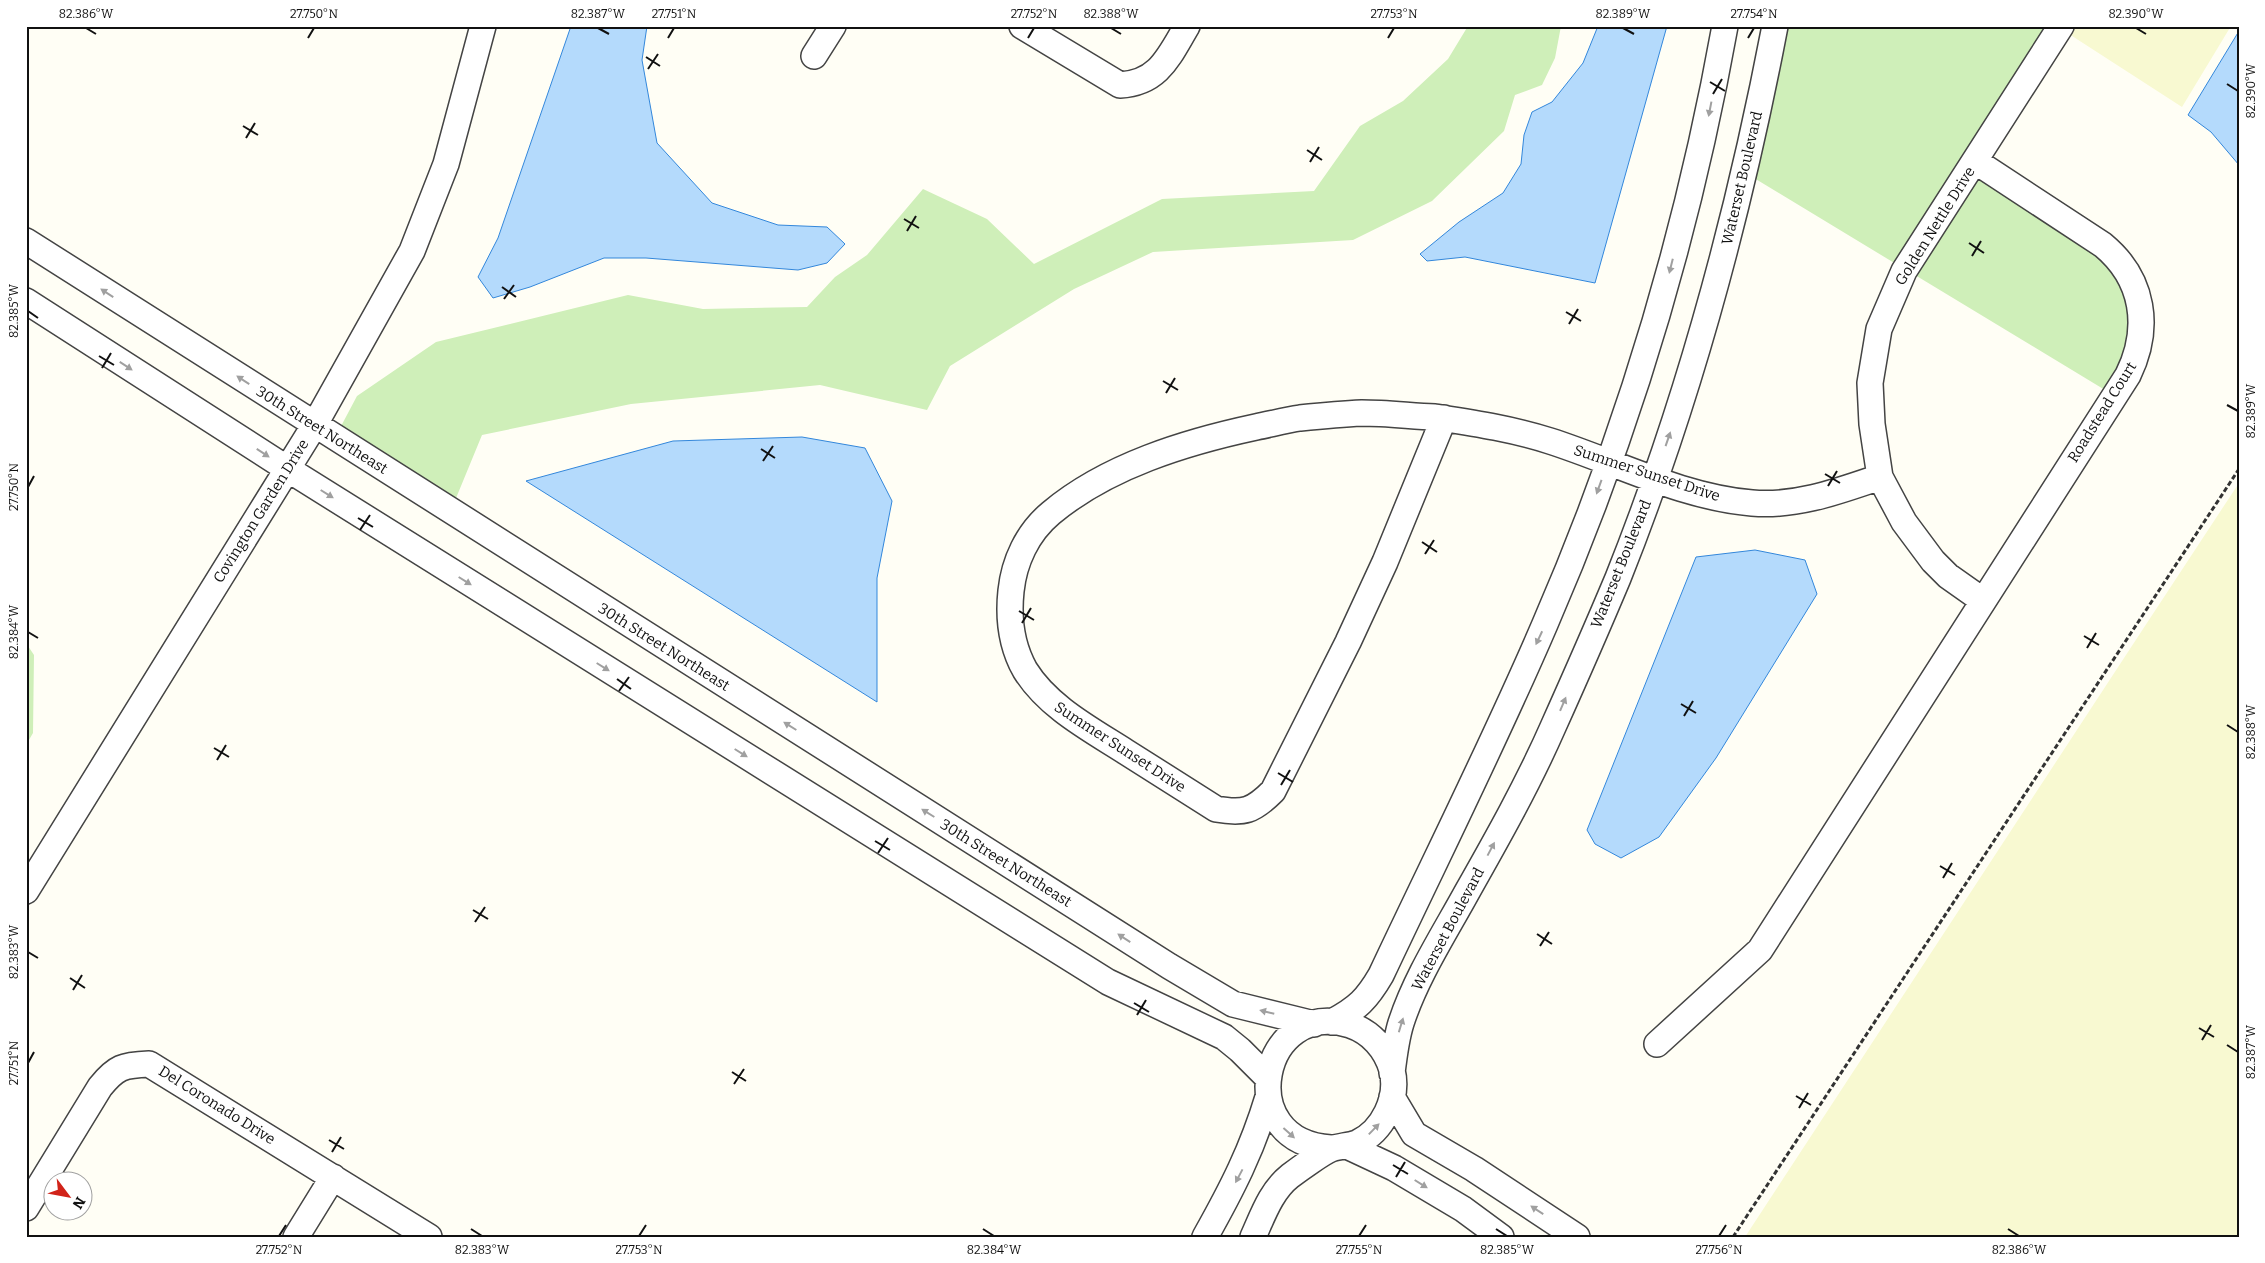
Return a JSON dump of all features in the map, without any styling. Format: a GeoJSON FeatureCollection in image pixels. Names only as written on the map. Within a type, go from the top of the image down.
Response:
{"type":"FeatureCollection","features":[{"type":"Feature","properties":{"kind":"street","name":"Covington Garden Drive"},"geometry":{"type":"LineString","coordinates":[[26,891],[286,468],[314,426],[412,251],[446,164],[483,26]]}},
{"type":"Feature","properties":{"kind":"street"},"geometry":{"type":"LineString","coordinates":[[814,56],[833,26]]}},
{"type":"Feature","properties":{"kind":"street"},"geometry":{"type":"LineString","coordinates":[[1022,26],[1120,85],[1135,84],[1147,80],[1162,67],[1187,26]]}},
{"type":"Feature","properties":{"kind":"street"},"geometry":{"type":"LineString","coordinates":[[1205,1237],[1243,1168],[1257,1136],[1274,1057],[1286,1039],[1304,1028],[1323,1023],[1350,1012],[1369,996],[1382,975],[1545,625],[1635,388],[1665,292],[1709,113],[1725,26]]}},
{"type":"Feature","properties":{"kind":"street","name":"Waterset Boulevard"},"geometry":{"type":"LineString","coordinates":[[1392,1073],[1395,1046],[1401,1022],[1419,980],[1496,840],[1551,731],[1618,578],[1654,479],[1710,308],[1737,203],[1776,26]]}},
{"type":"Feature","properties":{"kind":"street","name":"Golden Nettle Drive"},"geometry":{"type":"LineString","coordinates":[[1880,477],[1870,403],[1870,383],[1879,329],[1904,271],[2061,26]]}},
{"type":"Feature","properties":{"kind":"street","name":"Roadstead Court"},"geometry":{"type":"LineString","coordinates":[[1657,1044],[1760,950],[1982,600],[2128,375],[2138,352],[2141,316],[2139,301],[2133,284],[2117,256],[1975,161]]}},
{"type":"Feature","properties":{"kind":"street","name":"30th Street Northeast"},"geometry":{"type":"LineString","coordinates":[[26,241],[314,426],[1169,966],[1233,1004],[1323,1023]]}},
{"type":"Feature","properties":{"kind":"street"},"geometry":{"type":"LineString","coordinates":[[26,301],[286,468],[1108,982],[1224,1037],[1240,1050],[1268,1088],[1272,1110],[1286,1130],[1307,1144],[1339,1147],[1394,1168],[1463,1210],[1502,1237]]}},
{"type":"Feature","properties":{"kind":"street","name":"Summer Sunset Drive"},"geometry":{"type":"LineString","coordinates":[[1444,418],[1385,562],[1348,642],[1273,790],[1259,806],[1235,812],[1216,809],[1082,724],[1050,700],[1026,670],[1014,643],[1008,617],[1012,580],[1019,555],[1032,534],[1050,514],[1087,488],[1139,463],[1210,437],[1298,419],[1362,413],[1444,418],[1498,427],[1548,440],[1654,479],[1718,498],[1753,504],[1797,502],[1880,477]]}},
{"type":"Feature","properties":{"kind":"street"},"geometry":{"type":"LineString","coordinates":[[1880,477],[1904,522],[1933,561],[1948,576],[1982,600]]}},
{"type":"Feature","properties":{"kind":"street"},"geometry":{"type":"LineString","coordinates":[[1253,1237],[1267,1205],[1280,1185],[1291,1175],[1339,1147],[1368,1136],[1384,1119],[1392,1097],[1392,1073],[1383,1050],[1376,1041],[1356,1027],[1323,1023]]}},
{"type":"Feature","properties":{"kind":"street","name":"Del Coronado Drive"},"geometry":{"type":"LineString","coordinates":[[26,1208],[100,1087],[119,1067],[149,1064],[162,1070],[430,1237]]}},
{"type":"Feature","properties":{"kind":"street"},"geometry":{"type":"LineString","coordinates":[[1392,1097],[1414,1134],[1474,1169],[1577,1237]]}},
{"type":"Feature","properties":{"kind":"street"},"geometry":{"type":"LineString","coordinates":[[296,1237],[333,1177]]}},
{"type":"Feature","properties":{"kind":"path"},"geometry":{"type":"LineString","coordinates":[[1733,1237],[2239,469]]}},
{"type":"Feature","properties":{"kind":"green space"},"geometry":{"type":"Polygon","coordinates":[[[1468,26],[1561,26],[1555,58],[1542,85],[1515,95],[1504,131],[1432,201],[1353,240],[1153,252],[1074,289],[950,366],[927,410],[820,385],[631,404],[482,435],[454,503],[339,430],[357,396],[436,342],[628,295],[703,309],[807,307],[835,277],[867,255],[923,189],[987,219],[1034,264],[1162,199],[1314,191],[1360,126],[1403,101],[1448,59],[1468,26]]]}},
{"type":"Feature","properties":{"kind":"green space"},"geometry":{"type":"Polygon","coordinates":[[[1786,26],[2048,26],[1896,264],[1754,178],[1786,26]]]}},
{"type":"Feature","properties":{"kind":"green space"},"geometry":{"type":"Polygon","coordinates":[[[2074,26],[2231,26],[2182,107],[2069,34],[2074,26]]]}},
{"type":"Feature","properties":{"kind":"green space"},"geometry":{"type":"Polygon","coordinates":[[[1979,175],[2109,262],[2129,302],[2130,333],[2122,362],[2105,390],[1915,275],[1979,175]]]}},
{"type":"Feature","properties":{"kind":"green space"},"geometry":{"type":"Polygon","coordinates":[[[2239,483],[2239,1237],[1745,1237],[2143,629],[2239,483]]]}},
{"type":"Feature","properties":{"kind":"green space"},"geometry":{"type":"Polygon","coordinates":[[[26,643],[34,655],[33,733],[26,745],[26,643]]]}},
{"type":"Feature","properties":{"kind":"water"},"geometry":{"type":"Polygon","coordinates":[[[571,26],[647,26],[642,60],[657,143],[712,203],[778,225],[827,227],[845,244],[827,263],[798,270],[646,258],[604,258],[530,287],[493,298],[478,277],[498,238],[571,26]]]}},
{"type":"Feature","properties":{"kind":"water"},"geometry":{"type":"Polygon","coordinates":[[[1598,26],[1667,26],[1595,283],[1465,257],[1427,261],[1420,254],[1459,222],[1503,193],[1521,164],[1524,135],[1532,112],[1552,102],[1583,63],[1598,26]]]}},
{"type":"Feature","properties":{"kind":"water"},"geometry":{"type":"Polygon","coordinates":[[[2239,31],[2239,165],[2211,132],[2188,115],[2239,31]]]}},
{"type":"Feature","properties":{"kind":"water"},"geometry":{"type":"Polygon","coordinates":[[[802,437],[865,448],[892,501],[877,578],[877,702],[526,481],[673,441],[802,437]]]}},
{"type":"Feature","properties":{"kind":"water"},"geometry":{"type":"Polygon","coordinates":[[[1755,550],[1805,560],[1817,594],[1716,758],[1659,837],[1621,858],[1595,844],[1587,830],[1696,557],[1755,550]]]}}]}
